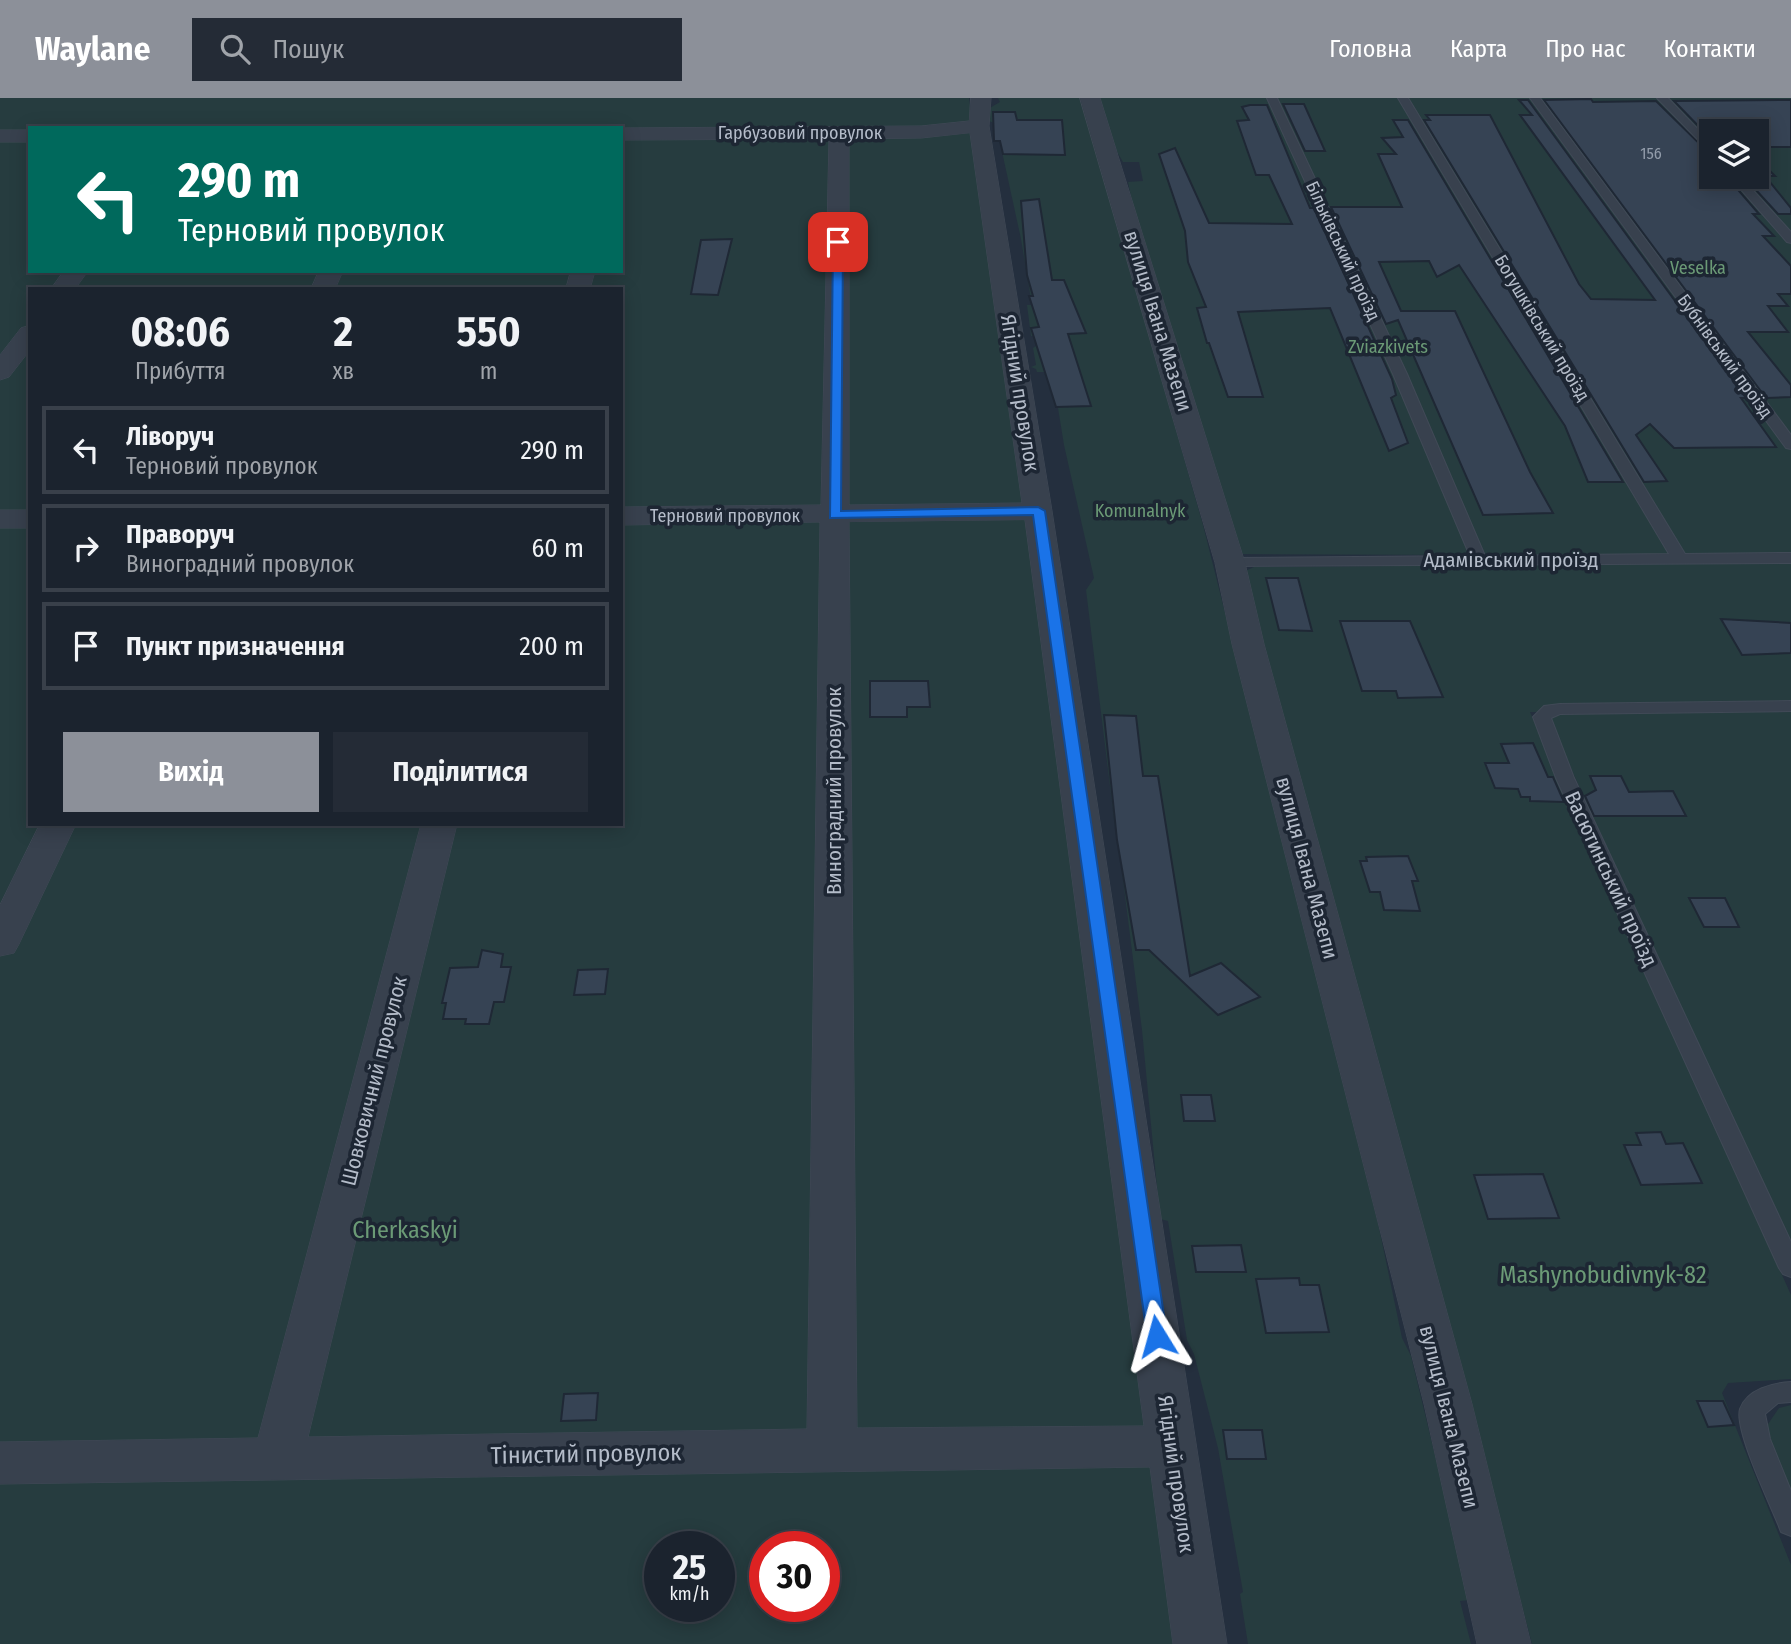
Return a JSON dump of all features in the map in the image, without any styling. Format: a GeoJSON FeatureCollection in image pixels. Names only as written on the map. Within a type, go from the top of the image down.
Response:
{"type":"FeatureCollection","features":[{"type":"Feature","properties":{"kind":"street","name":"вулиця Івана Мазепи"},"geometry":{"type":"LineString","coordinates":[[1090,98],[1230,563],[1248,644],[1448,1404],[1504,1644]]}},
{"type":"Feature","properties":{"kind":"street","name":"Гарбузовий провулок"},"geometry":{"type":"LineString","coordinates":[[623,134],[943,131],[980,112]]}},
{"type":"Feature","properties":{"kind":"street","name":"Ягідний провулок"},"geometry":{"type":"LineString","coordinates":[[980,112],[1200,1644]]}},
{"type":"Feature","properties":{"kind":"street","name":"Виноградний провулок"},"geometry":{"type":"LineString","coordinates":[[832,1449],[839,133]]}},
{"type":"Feature","properties":{"kind":"street"},"geometry":{"type":"LineString","coordinates":[[0,136],[28,136]]}},
{"type":"Feature","properties":{"kind":"street"},"geometry":{"type":"LineString","coordinates":[[0,372],[28,335]]}},
{"type":"Feature","properties":{"kind":"street","name":"Терновий провулок"},"geometry":{"type":"LineString","coordinates":[[623,516],[1038,511]]}},
{"type":"Feature","properties":{"kind":"street"},"geometry":{"type":"LineString","coordinates":[[0,519],[28,519]]}},
{"type":"Feature","properties":{"kind":"street"},"geometry":{"type":"LineString","coordinates":[[0,944],[57,826]]}},
{"type":"Feature","properties":{"kind":"street","name":"Шовковичний провулок"},"geometry":{"type":"LineString","coordinates":[[277,1460],[438,826]]}},
{"type":"Feature","properties":{"kind":"street","name":"Тінистий провулок"},"geometry":{"type":"LineString","coordinates":[[0,1463],[1173,1446]]}},
{"type":"Feature","properties":{"kind":"lane","name":"Більківський проїзд"},"geometry":{"type":"LineString","coordinates":[[1272,98],[1400,374],[1479,559]]}},
{"type":"Feature","properties":{"kind":"lane","name":"Богушківський проїзд"},"geometry":{"type":"LineString","coordinates":[[1403,98],[1680,559]]}},
{"type":"Feature","properties":{"kind":"lane","name":"Бубнівський проїзд"},"geometry":{"type":"LineString","coordinates":[[1535,98],[1791,445]]}},
{"type":"Feature","properties":{"kind":"lane"},"geometry":{"type":"LineString","coordinates":[[1662,98],[1699,137]]}},
{"type":"Feature","properties":{"kind":"lane"},"geometry":{"type":"LineString","coordinates":[[1746,189],[1791,239]]}},
{"type":"Feature","properties":{"kind":"lane","name":"Адамівський проїзд"},"geometry":{"type":"LineString","coordinates":[[1230,563],[1791,558]]}},
{"type":"Feature","properties":{"kind":"lane","name":"Васютинський проїзд"},"geometry":{"type":"LineString","coordinates":[[1791,706],[1560,709],[1550,710],[1542,717],[1565,778],[1791,1268]]}},
{"type":"Feature","properties":{"kind":"lane"},"geometry":{"type":"LineString","coordinates":[[1791,1392],[1772,1394],[1752,1411],[1757,1439],[1791,1524]]}},
{"type":"Feature","properties":{"kind":"green space","name":"Cherkaskyi"},"geometry":{"type":"Polygon","coordinates":[[[0,98],[969,98],[1054,674],[1179,1644],[0,1644],[0,98]]]}},
{"type":"Feature","properties":{"kind":"green space","name":"Komunalnyk"},"geometry":{"type":"Polygon","coordinates":[[[998,98],[1082,98],[1203,525],[1378,1223],[1402,1338],[1411,1356],[1470,1600],[1460,1601],[1471,1644],[1248,1644],[1240,1594],[1243,1592],[1218,1448],[1194,1354],[1187,1340],[1168,1221],[1160,1219],[1142,1030],[1122,872],[1125,871],[1117,843],[1086,590],[1094,578],[1058,408],[1044,372],[1037,372],[1031,367],[1036,365],[1033,348],[1037,345],[1037,336],[1031,336],[1027,305],[1032,305],[1021,239],[996,124],[989,121],[988,109],[1000,102],[998,98]]]}},
{"type":"Feature","properties":{"kind":"green space","name":"Zviazkivets"},"geometry":{"type":"Polygon","coordinates":[[[1096,98],[1791,98],[1791,553],[1659,556],[1237,554],[1136,221],[1128,182],[1143,181],[1139,162],[1123,162],[1113,145],[1096,98]]]}},
{"type":"Feature","properties":{"kind":"green space","name":"Mashynobudivnyk-82"},"geometry":{"type":"Polygon","coordinates":[[[1791,563],[1791,1249],[1545,712],[1530,712],[1791,1295],[1791,1379],[1728,1383],[1722,1393],[1791,1565],[1791,1644],[1532,1644],[1393,1116],[1243,572],[1254,567],[1791,563]]]}},
{"type":"Feature","properties":{"kind":"green space"},"geometry":{"type":"Polygon","coordinates":[[[1791,1405],[1791,1495],[1766,1427],[1779,1408],[1791,1405]]]}},
{"type":"Feature","properties":{"kind":"building"},"geometry":{"type":"Polygon","coordinates":[[[1519,100],[1528,100],[1746,398],[1741,398],[1776,447],[1674,448],[1650,424],[1636,435],[1667,481],[1644,482],[1424,120],[1430,120],[1426,115],[1490,115],[1579,284],[1591,299],[1655,300],[1520,115],[1532,115],[1519,100]]]}},
{"type":"Feature","properties":{"kind":"building"},"geometry":{"type":"Polygon","coordinates":[[[1544,100],[1656,101],[1699,143],[1699,189],[1737,189],[1759,214],[1753,214],[1774,236],[1763,236],[1791,266],[1791,294],[1778,294],[1788,306],[1768,306],[1788,332],[1748,332],[1791,385],[1791,397],[1766,398],[1544,100]]]}},
{"type":"Feature","properties":{"kind":"building"},"geometry":{"type":"Polygon","coordinates":[[[1791,100],[1791,147],[1769,147],[1769,119],[1699,119],[1699,127],[1674,101],[1791,100]]]}},
{"type":"Feature","properties":{"kind":"building"},"geometry":{"type":"Polygon","coordinates":[[[1283,104],[1304,104],[1325,151],[1305,151],[1283,104]]]}},
{"type":"Feature","properties":{"kind":"building"},"geometry":{"type":"Polygon","coordinates":[[[1267,105],[1310,208],[1314,208],[1392,379],[1396,395],[1391,398],[1408,443],[1389,451],[1330,308],[1238,312],[1263,397],[1228,397],[1197,308],[1206,307],[1188,262],[1185,231],[1159,154],[1175,148],[1209,223],[1292,224],[1269,175],[1256,175],[1237,121],[1249,120],[1242,107],[1267,105]]]}},
{"type":"Feature","properties":{"kind":"building"},"geometry":{"type":"Polygon","coordinates":[[[993,112],[1015,112],[1017,120],[1062,120],[1065,155],[1003,154],[1000,141],[994,141],[993,112]]]}},
{"type":"Feature","properties":{"kind":"building"},"geometry":{"type":"Polygon","coordinates":[[[1393,120],[1408,120],[1623,482],[1588,482],[1565,426],[1459,265],[1437,277],[1429,261],[1379,262],[1401,311],[1455,311],[1530,472],[1553,513],[1483,515],[1398,320],[1386,324],[1331,207],[1402,207],[1378,154],[1396,154],[1382,138],[1403,137],[1393,120]]]}},
{"type":"Feature","properties":{"kind":"building"},"geometry":{"type":"Polygon","coordinates":[[[1769,181],[1791,208],[1791,214],[1778,214],[1755,189],[1769,189],[1769,181]]]}},
{"type":"Feature","properties":{"kind":"building"},"geometry":{"type":"Polygon","coordinates":[[[1039,199],[1052,280],[1064,280],[1086,333],[1068,334],[1091,406],[1056,407],[1031,328],[1039,327],[1029,296],[1033,296],[1027,275],[1021,201],[1039,199]]]}},
{"type":"Feature","properties":{"kind":"building"},"geometry":{"type":"Polygon","coordinates":[[[732,239],[718,295],[691,294],[701,240],[732,239]]]}},
{"type":"Feature","properties":{"kind":"building"},"geometry":{"type":"Polygon","coordinates":[[[1266,578],[1298,578],[1312,631],[1279,630],[1266,578]]]}},
{"type":"Feature","properties":{"kind":"building"},"geometry":{"type":"Polygon","coordinates":[[[1721,619],[1791,623],[1791,653],[1742,655],[1721,619]]]}},
{"type":"Feature","properties":{"kind":"building"},"geometry":{"type":"Polygon","coordinates":[[[1340,621],[1410,621],[1443,697],[1398,698],[1396,691],[1362,691],[1340,621]]]}},
{"type":"Feature","properties":{"kind":"building"},"geometry":{"type":"Polygon","coordinates":[[[870,681],[928,681],[930,707],[907,707],[907,717],[870,717],[870,681]]]}},
{"type":"Feature","properties":{"kind":"building"},"geometry":{"type":"Polygon","coordinates":[[[1104,715],[1136,716],[1143,776],[1158,776],[1190,976],[1221,963],[1260,997],[1218,1015],[1149,950],[1136,950],[1117,840],[1104,715]]]}},
{"type":"Feature","properties":{"kind":"building"},"geometry":{"type":"Polygon","coordinates":[[[1533,743],[1548,777],[1553,777],[1564,802],[1530,801],[1530,797],[1521,797],[1518,789],[1495,788],[1485,763],[1509,763],[1501,744],[1533,743]]]}},
{"type":"Feature","properties":{"kind":"building"},"geometry":{"type":"Polygon","coordinates":[[[1590,776],[1621,776],[1629,792],[1673,791],[1686,816],[1594,816],[1585,796],[1596,790],[1590,776]]]}},
{"type":"Feature","properties":{"kind":"building"},"geometry":{"type":"Polygon","coordinates":[[[1408,856],[1418,881],[1412,881],[1420,911],[1384,910],[1380,892],[1370,892],[1360,861],[1367,861],[1366,857],[1408,856]]]}},
{"type":"Feature","properties":{"kind":"building"},"geometry":{"type":"Polygon","coordinates":[[[1689,898],[1725,898],[1739,927],[1704,927],[1689,898]]]}},
{"type":"Feature","properties":{"kind":"building"},"geometry":{"type":"Polygon","coordinates":[[[482,950],[503,954],[501,967],[511,967],[504,1002],[494,1002],[489,1024],[465,1024],[466,1019],[443,1019],[446,1003],[442,1003],[450,968],[478,967],[482,950]]]}},
{"type":"Feature","properties":{"kind":"building"},"geometry":{"type":"Polygon","coordinates":[[[608,969],[605,994],[574,995],[578,970],[608,969]]]}},
{"type":"Feature","properties":{"kind":"building"},"geometry":{"type":"Polygon","coordinates":[[[1181,1095],[1211,1095],[1215,1121],[1184,1121],[1181,1095]]]}},
{"type":"Feature","properties":{"kind":"building"},"geometry":{"type":"Polygon","coordinates":[[[1661,1132],[1666,1144],[1683,1143],[1702,1183],[1641,1185],[1624,1145],[1641,1145],[1636,1133],[1661,1132]]]}},
{"type":"Feature","properties":{"kind":"building"},"geometry":{"type":"Polygon","coordinates":[[[1543,1174],[1559,1218],[1488,1219],[1474,1175],[1543,1174]]]}},
{"type":"Feature","properties":{"kind":"building"},"geometry":{"type":"Polygon","coordinates":[[[1241,1245],[1246,1272],[1196,1272],[1192,1246],[1241,1245]]]}},
{"type":"Feature","properties":{"kind":"building"},"geometry":{"type":"Polygon","coordinates":[[[1299,1278],[1300,1285],[1319,1285],[1329,1332],[1266,1333],[1256,1279],[1299,1278]]]}},
{"type":"Feature","properties":{"kind":"building"},"geometry":{"type":"Polygon","coordinates":[[[598,1393],[596,1420],[561,1421],[564,1394],[598,1393]]]}},
{"type":"Feature","properties":{"kind":"building"},"geometry":{"type":"Polygon","coordinates":[[[1697,1401],[1723,1401],[1734,1425],[1708,1427],[1697,1401]]]}},
{"type":"Feature","properties":{"kind":"building"},"geometry":{"type":"Polygon","coordinates":[[[1223,1430],[1262,1430],[1266,1459],[1227,1459],[1223,1430]]]}},
{"type":"Feature","properties":{"kind":"route"},"geometry":{"type":"LineString","coordinates":[[838,242],[835,515],[1038,511],[1157,1336]]}},
{"type":"Feature","properties":{"kind":"park label","name":"Veselka"},"geometry":{"type":"Point","coordinates":[1698,268]}}]}
